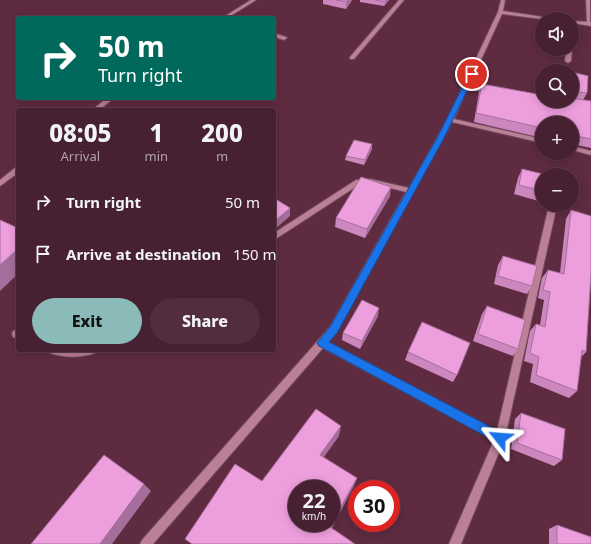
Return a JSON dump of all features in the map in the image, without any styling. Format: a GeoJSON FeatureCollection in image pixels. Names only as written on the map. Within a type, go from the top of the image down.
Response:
{"type":"FeatureCollection","features":[{"type":"Feature","properties":{"kind":"street"},"geometry":{"type":"LineString","coordinates":[[227,16],[254,0]]}},
{"type":"Feature","properties":{"kind":"street"},"geometry":{"type":"LineString","coordinates":[[352,58],[402,0]]}},
{"type":"Feature","properties":{"kind":"street"},"geometry":{"type":"LineString","coordinates":[[146,544],[333,330],[450,120],[500,12],[503,0]]}},
{"type":"Feature","properties":{"kind":"street"},"geometry":{"type":"LineString","coordinates":[[579,23],[590,24],[588,0]]}},
{"type":"Feature","properties":{"kind":"street"},"geometry":{"type":"LineString","coordinates":[[500,12],[535,17]]}},
{"type":"Feature","properties":{"kind":"street"},"geometry":{"type":"LineString","coordinates":[[276,36],[284,38]]}},
{"type":"Feature","properties":{"kind":"street"},"geometry":{"type":"LineString","coordinates":[[568,56],[568,61]]}},
{"type":"Feature","properties":{"kind":"street"},"geometry":{"type":"LineString","coordinates":[[466,87],[497,92]]}},
{"type":"Feature","properties":{"kind":"street"},"geometry":{"type":"LineString","coordinates":[[98,108],[108,100]]}},
{"type":"Feature","properties":{"kind":"street"},"geometry":{"type":"LineString","coordinates":[[450,120],[535,139]]}},
{"type":"Feature","properties":{"kind":"street"},"geometry":{"type":"LineString","coordinates":[[579,150],[591,153]]}},
{"type":"Feature","properties":{"kind":"street"},"geometry":{"type":"LineString","coordinates":[[0,184],[16,171]]}},
{"type":"Feature","properties":{"kind":"street"},"geometry":{"type":"LineString","coordinates":[[276,236],[358,182],[370,181],[411,191]]}},
{"type":"Feature","properties":{"kind":"street"},"geometry":{"type":"LineString","coordinates":[[455,544],[500,438],[550,212]]}},
{"type":"Feature","properties":{"kind":"street"},"geometry":{"type":"LineString","coordinates":[[322,343],[500,438]]}},
{"type":"Feature","properties":{"kind":"street"},"geometry":{"type":"LineString","coordinates":[[58,352],[85,352]]}},
{"type":"Feature","properties":{"kind":"building"},"geometry":{"type":"Polygon","coordinates":[[[336,0],[348,0],[346,2],[336,0]]]}},
{"type":"Feature","properties":{"kind":"building"},"geometry":{"type":"Polygon","coordinates":[[[375,0],[386,0],[385,2],[375,0]]]}},
{"type":"Feature","properties":{"kind":"building"},"geometry":{"type":"Polygon","coordinates":[[[579,74],[588,76],[587,93],[579,92],[579,74]]]}},
{"type":"Feature","properties":{"kind":"building"},"geometry":{"type":"Polygon","coordinates":[[[482,84],[535,94],[535,108],[579,108],[579,99],[591,101],[591,139],[579,136],[579,116],[535,116],[535,126],[476,113],[482,84]]]}},
{"type":"Feature","properties":{"kind":"building"},"geometry":{"type":"Polygon","coordinates":[[[354,140],[372,144],[365,160],[346,156],[354,140]]]}},
{"type":"Feature","properties":{"kind":"building"},"geometry":{"type":"Polygon","coordinates":[[[522,169],[535,172],[535,189],[519,185],[522,169]]]}},
{"type":"Feature","properties":{"kind":"building"},"geometry":{"type":"Polygon","coordinates":[[[361,177],[391,187],[367,229],[336,218],[361,177]]]}},
{"type":"Feature","properties":{"kind":"building"},"geometry":{"type":"Polygon","coordinates":[[[276,199],[290,208],[276,220],[276,199]]]}},
{"type":"Feature","properties":{"kind":"building"},"geometry":{"type":"Polygon","coordinates":[[[571,212],[578,212],[591,216],[591,274],[586,352],[582,350],[577,391],[536,375],[539,357],[530,353],[536,324],[545,327],[550,292],[543,290],[548,270],[564,274],[571,212]]]}},
{"type":"Feature","properties":{"kind":"building"},"geometry":{"type":"Polygon","coordinates":[[[0,220],[16,227],[16,251],[0,265],[0,220]]]}},
{"type":"Feature","properties":{"kind":"building"},"geometry":{"type":"Polygon","coordinates":[[[503,256],[537,266],[532,286],[498,276],[503,256]]]}},
{"type":"Feature","properties":{"kind":"building"},"geometry":{"type":"Polygon","coordinates":[[[362,300],[379,308],[362,341],[343,333],[362,300]]]}},
{"type":"Feature","properties":{"kind":"building"},"geometry":{"type":"Polygon","coordinates":[[[487,306],[525,320],[518,349],[478,334],[487,306]]]}},
{"type":"Feature","properties":{"kind":"building"},"geometry":{"type":"Polygon","coordinates":[[[422,322],[470,343],[457,375],[408,352],[422,322]]]}},
{"type":"Feature","properties":{"kind":"building"},"geometry":{"type":"Polygon","coordinates":[[[316,409],[341,426],[320,455],[357,478],[356,480],[348,480],[348,494],[340,509],[340,480],[288,480],[288,532],[337,532],[355,544],[192,544],[185,539],[235,464],[262,481],[316,409]]]}},
{"type":"Feature","properties":{"kind":"building"},"geometry":{"type":"Polygon","coordinates":[[[521,413],[565,429],[562,460],[517,443],[521,413]]]}},
{"type":"Feature","properties":{"kind":"building"},"geometry":{"type":"Polygon","coordinates":[[[104,455],[144,484],[100,544],[31,544],[104,455]]]}},
{"type":"Feature","properties":{"kind":"building"},"geometry":{"type":"Polygon","coordinates":[[[557,525],[591,537],[591,544],[557,544],[557,525]]]}},
{"type":"Feature","properties":{"kind":"route"},"geometry":{"type":"LineString","coordinates":[[472,74],[440,138],[333,330],[322,343],[500,438]]}}]}
